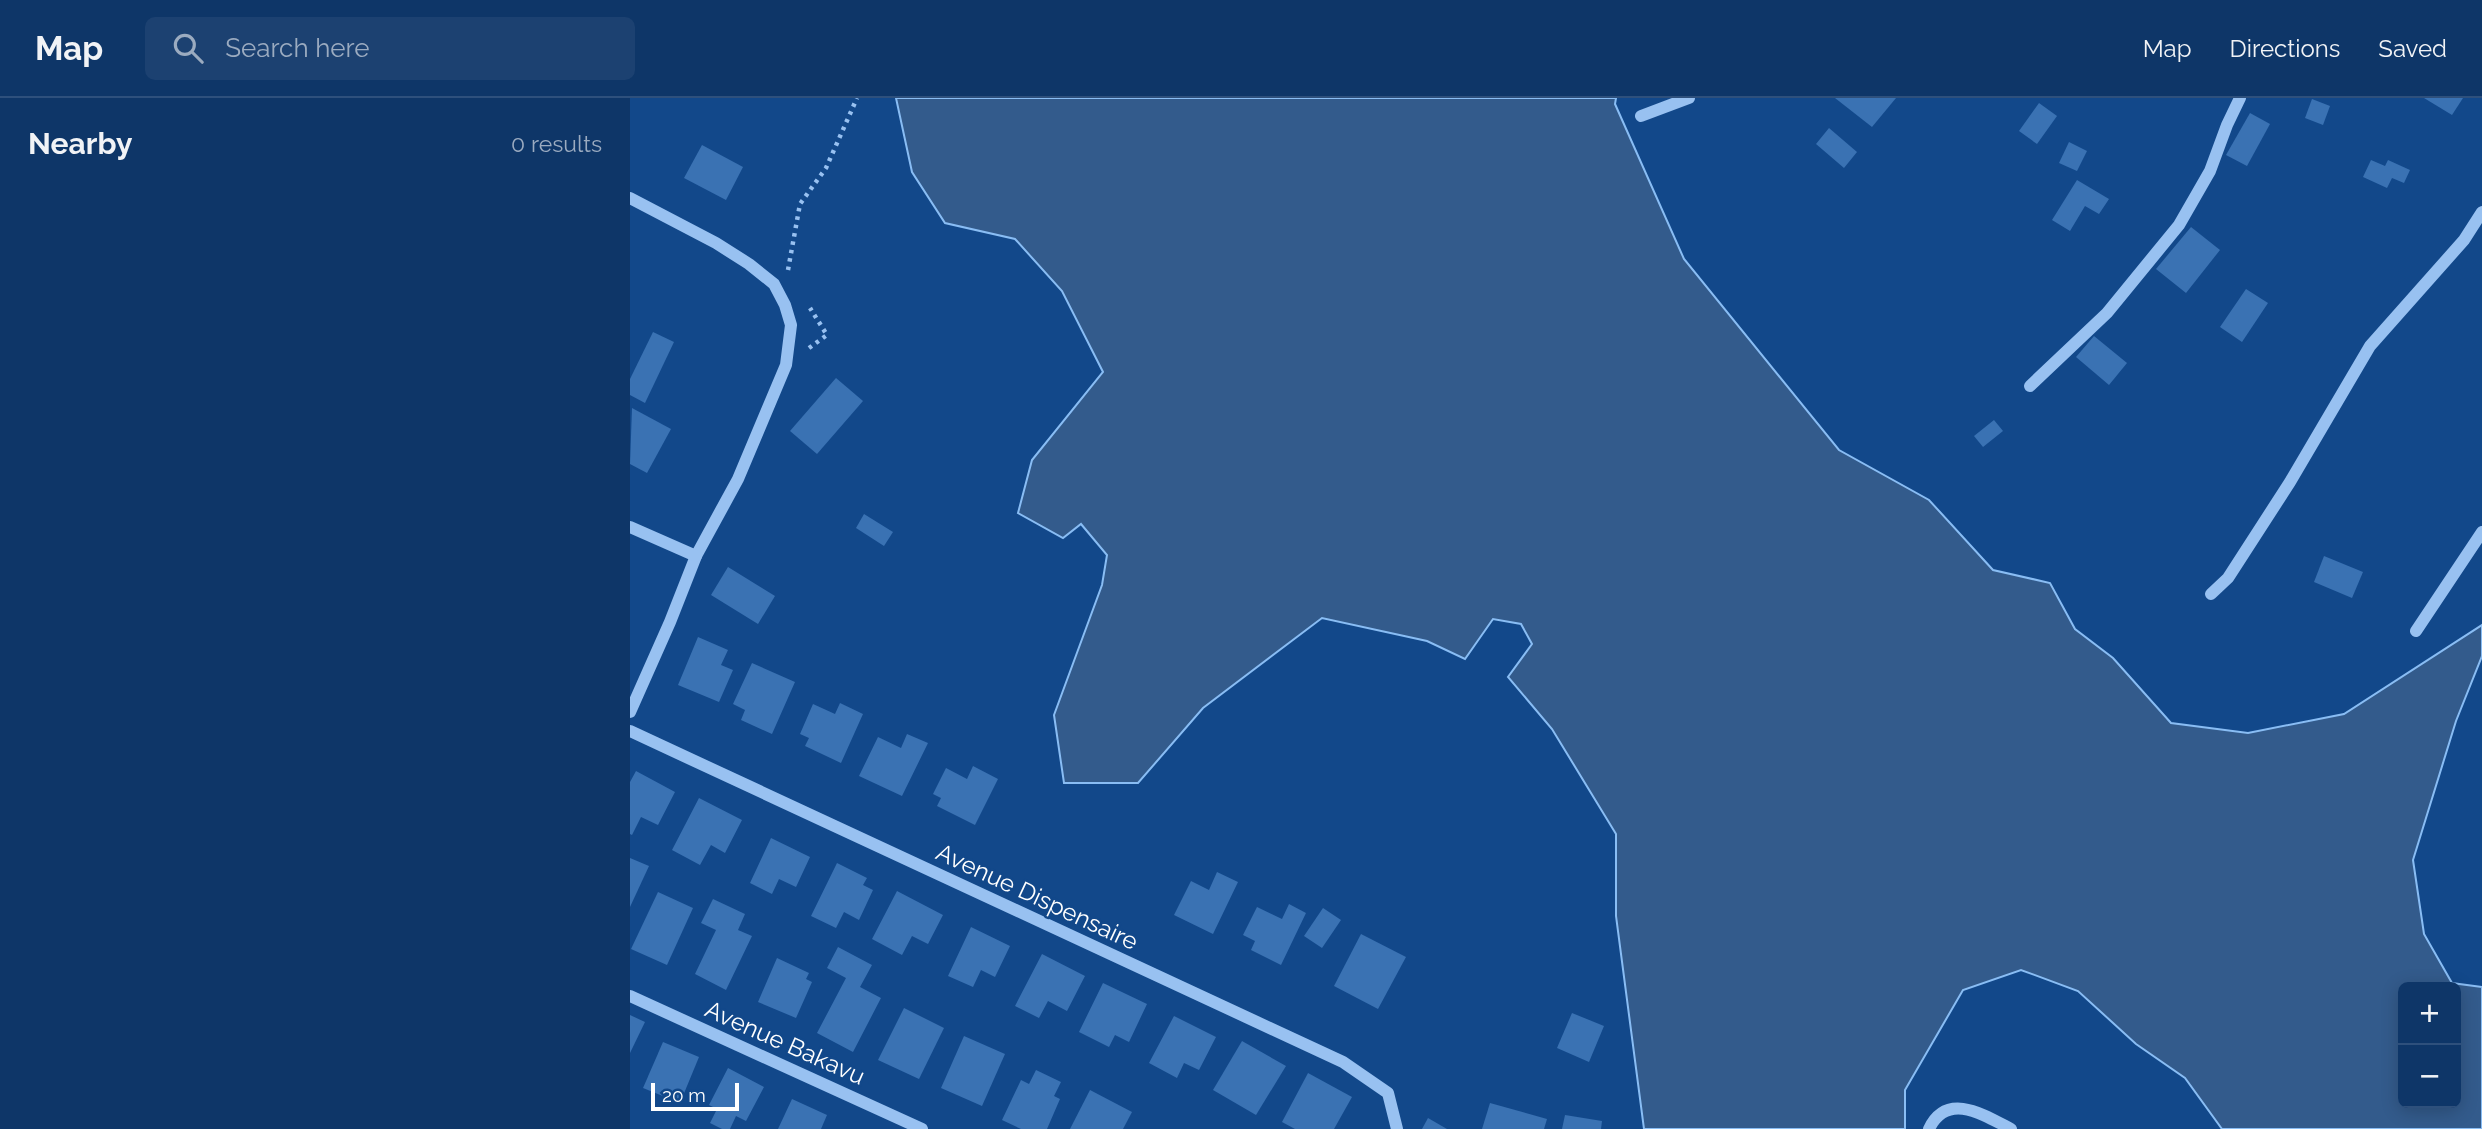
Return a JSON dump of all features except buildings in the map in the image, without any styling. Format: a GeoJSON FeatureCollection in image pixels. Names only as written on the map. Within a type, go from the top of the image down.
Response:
{"type":"FeatureCollection","features":[{"type":"Feature","properties":{"kind":"street"},"geometry":{"type":"LineString","coordinates":[[1641,116],[1689,98]]}},
{"type":"Feature","properties":{"kind":"street"},"geometry":{"type":"LineString","coordinates":[[2030,386],[2106,313],[2179,225],[2210,171],[2240,98]]}},
{"type":"Feature","properties":{"kind":"street"},"geometry":{"type":"LineString","coordinates":[[630,198],[716,243],[749,264],[774,284],[785,305],[791,325],[786,365],[738,478],[696,556],[630,712]]}},
{"type":"Feature","properties":{"kind":"street"},"geometry":{"type":"LineString","coordinates":[[2211,594],[2228,578],[2290,482],[2370,346],[2464,240],[2482,212]]}},
{"type":"Feature","properties":{"kind":"street"},"geometry":{"type":"LineString","coordinates":[[630,527],[696,556]]}},
{"type":"Feature","properties":{"kind":"street"},"geometry":{"type":"LineString","coordinates":[[2416,631],[2482,532]]}},
{"type":"Feature","properties":{"kind":"street","name":"Avenue Dispensaire"},"geometry":{"type":"LineString","coordinates":[[630,731],[1343,1062],[1388,1093],[1397,1129]]}},
{"type":"Feature","properties":{"kind":"street","name":"Avenue Bakavu"},"geometry":{"type":"LineString","coordinates":[[630,996],[922,1129]]}},
{"type":"Feature","properties":{"kind":"street"},"geometry":{"type":"LineString","coordinates":[[1929,1129],[1934,1118],[1946,1109],[1966,1109],[2011,1129]]}},
{"type":"Feature","properties":{"kind":"path"},"geometry":{"type":"LineString","coordinates":[[788,274],[800,204],[826,168],[857,98]]}},
{"type":"Feature","properties":{"kind":"path"},"geometry":{"type":"LineString","coordinates":[[786,365],[827,335],[807,304]]}},
{"type":"Feature","properties":{"kind":"water"},"geometry":{"type":"Polygon","coordinates":[[[896,98],[1616,98],[1615,104],[1684,259],[1839,450],[1929,500],[1993,570],[2050,583],[2075,629],[2113,658],[2171,723],[2248,733],[2344,714],[2482,625],[2482,656],[2456,721],[2413,860],[2424,934],[2451,982],[2398,982],[2398,1108],[2461,1108],[2461,984],[2482,987],[2482,1129],[2222,1129],[2185,1078],[2136,1044],[2078,991],[2021,970],[1963,990],[1905,1090],[1905,1129],[1644,1129],[1616,916],[1616,834],[1552,729],[1508,677],[1532,644],[1521,624],[1493,619],[1465,659],[1427,641],[1322,618],[1203,708],[1138,783],[1064,783],[1054,715],[1102,585],[1107,555],[1081,524],[1063,538],[1018,513],[1032,460],[1103,372],[1062,291],[1015,239],[945,223],[912,172],[896,98]]]}}]}
